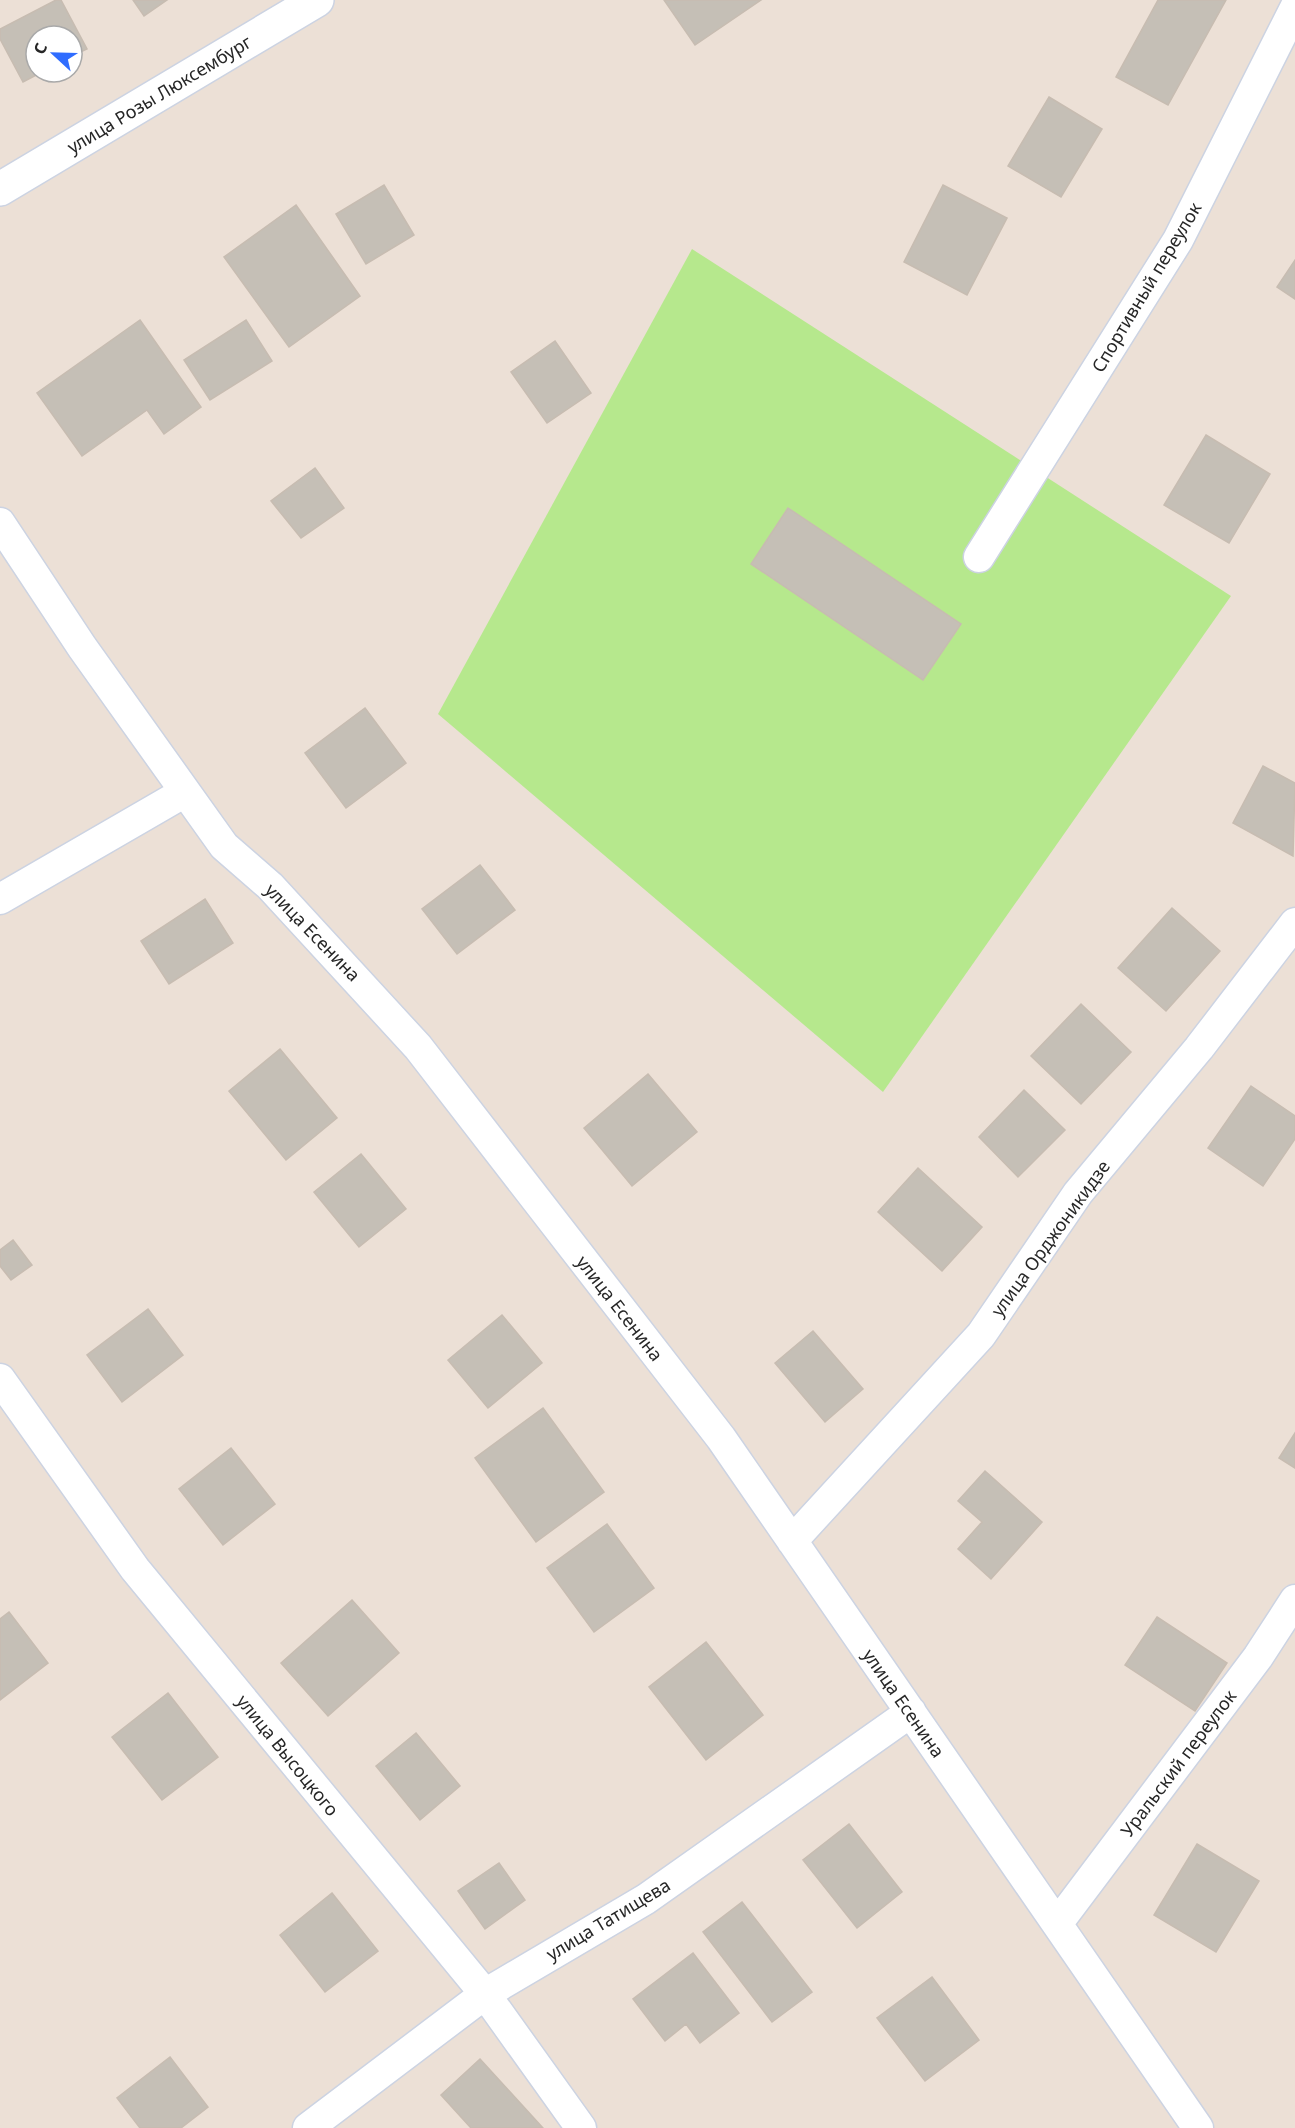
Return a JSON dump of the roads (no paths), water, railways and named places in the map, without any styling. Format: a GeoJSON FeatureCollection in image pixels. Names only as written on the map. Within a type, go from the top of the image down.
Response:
{"type":"FeatureCollection","features":[{"type":"Feature","properties":{"kind":"street","name":"улица Розы Люксембург"},"geometry":{"type":"LineString","coordinates":[[0,189],[318,0]]}},
{"type":"Feature","properties":{"kind":"street","name":"Спортивный переулок"},"geometry":{"type":"LineString","coordinates":[[979,557],[1178,240],[1295,8]]}},
{"type":"Feature","properties":{"kind":"street","name":"улица Есенина"},"geometry":{"type":"LineString","coordinates":[[0,523],[82,647],[224,846],[270,886],[418,1047],[721,1438],[1198,2128]]}},
{"type":"Feature","properties":{"kind":"street"},"geometry":{"type":"LineString","coordinates":[[0,899],[185,792]]}},
{"type":"Feature","properties":{"kind":"street","name":"улица Орджоникидзе"},"geometry":{"type":"LineString","coordinates":[[792,1540],[847,1483],[981,1335],[1078,1193],[1198,1048],[1295,923]]}},
{"type":"Feature","properties":{"kind":"street","name":"улица Высоцкого"},"geometry":{"type":"LineString","coordinates":[[0,1378],[135,1569],[485,1994],[581,2128]]}},
{"type":"Feature","properties":{"kind":"street","name":"Уральский переулок"},"geometry":{"type":"LineString","coordinates":[[1057,1924],[1258,1657],[1295,1600]]}},
{"type":"Feature","properties":{"kind":"street","name":"улица Татищева"},"geometry":{"type":"LineString","coordinates":[[308,2128],[485,1994],[646,1899],[910,1712]]}}]}
